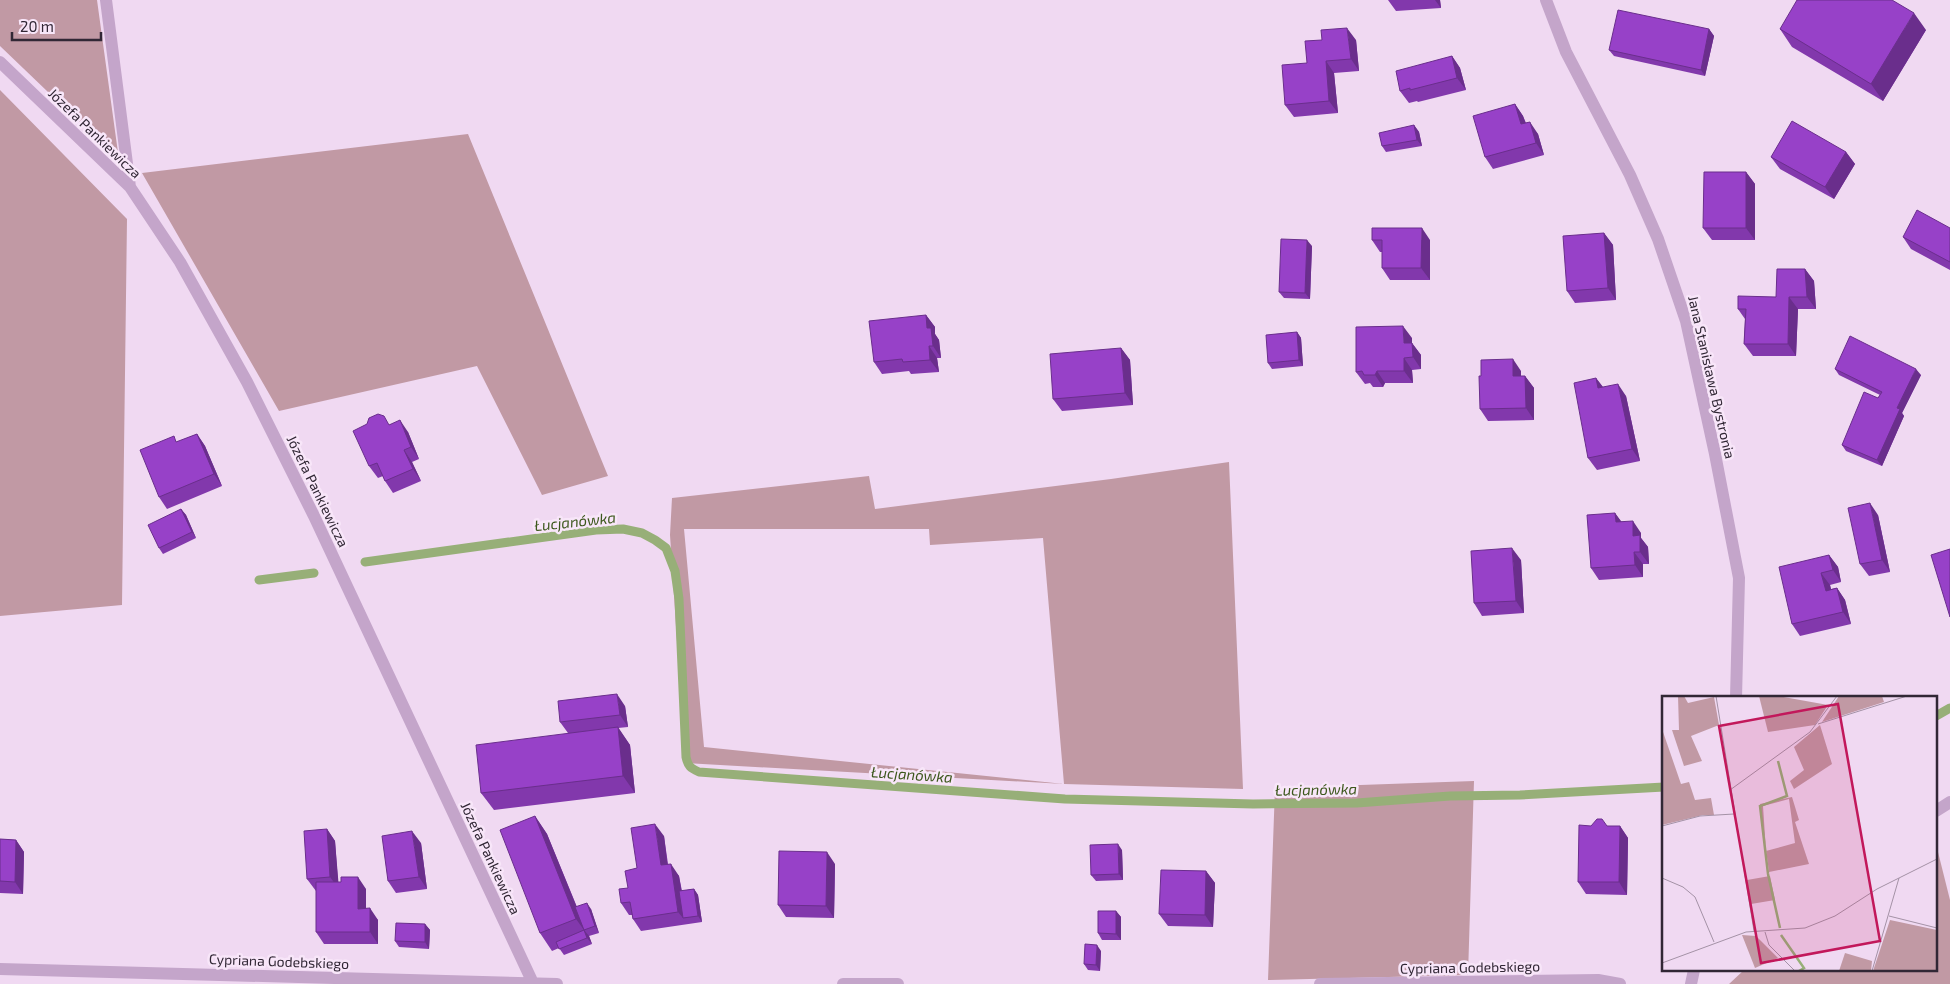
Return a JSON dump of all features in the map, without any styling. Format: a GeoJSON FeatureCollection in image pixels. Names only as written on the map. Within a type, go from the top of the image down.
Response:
{"type":"FeatureCollection","features":[{"type":"Feature","properties":{"kind":"street"},"geometry":{"type":"LineString","coordinates":[[106,0],[130,187]]}},
{"type":"Feature","properties":{"kind":"street","name":"Jana Stanisława Bystronia"},"geometry":{"type":"LineString","coordinates":[[1546,0],[1566,52],[1630,175],[1654,231],[1686,322],[1715,454],[1739,578],[1736,696]]}},
{"type":"Feature","properties":{"kind":"street","name":"Józefa Pankiewicza"},"geometry":{"type":"LineString","coordinates":[[0,62],[130,187],[180,262],[247,382],[314,516],[534,983]]}},
{"type":"Feature","properties":{"kind":"street"},"geometry":{"type":"LineString","coordinates":[[1938,810],[1950,802]]}},
{"type":"Feature","properties":{"kind":"street","name":"Cypriana Godebskiego"},"geometry":{"type":"LineString","coordinates":[[0,969],[557,984]]}},
{"type":"Feature","properties":{"kind":"street","name":"Cypriana Godebskiego"},"geometry":{"type":"LineString","coordinates":[[1320,984],[1598,980],[1620,984]]}},
{"type":"Feature","properties":{"kind":"street"},"geometry":{"type":"LineString","coordinates":[[842,984],[898,984]]}},
{"type":"Feature","properties":{"kind":"shaded area"},"geometry":{"type":"Polygon","coordinates":[[[0,0],[97,0],[119,160],[0,46],[0,0]]]}},
{"type":"Feature","properties":{"kind":"shaded area"},"geometry":{"type":"Polygon","coordinates":[[[0,90],[127,219],[122,605],[0,616],[0,90]]]}},
{"type":"Feature","properties":{"kind":"shaded area"},"geometry":{"type":"Polygon","coordinates":[[[468,134],[608,476],[542,495],[477,366],[279,411],[142,173],[468,134]]]}},
{"type":"Feature","properties":{"kind":"shaded area"},"geometry":{"type":"Polygon","coordinates":[[[1229,462],[1243,789],[1064,784],[685,763],[670,535],[672,498],[869,476],[875,509],[1229,462]],[[684,529],[704,747],[1064,784],[1043,538],[930,545],[929,529],[684,529]]]}},
{"type":"Feature","properties":{"kind":"shaded area"},"geometry":{"type":"Polygon","coordinates":[[[1474,781],[1468,975],[1268,980],[1275,788],[1474,781]]]}},
{"type":"Feature","properties":{"kind":"shaded area"},"geometry":{"type":"Polygon","coordinates":[[[1938,852],[1950,900],[1950,984],[1729,984],[1742,972],[1938,972],[1938,852]]]}},
{"type":"Feature","properties":{"kind":"building"},"geometry":{"type":"Polygon","coordinates":[[[1797,0],[1892,0],[1914,13],[1871,84],[1780,29],[1797,0]]]}},
{"type":"Feature","properties":{"kind":"building"},"geometry":{"type":"Polygon","coordinates":[[[1618,10],[1709,29],[1701,70],[1609,50],[1618,10]]]}},
{"type":"Feature","properties":{"kind":"building"},"geometry":{"type":"Polygon","coordinates":[[[1347,28],[1351,59],[1326,61],[1329,101],[1285,105],[1282,65],[1307,63],[1305,41],[1322,40],[1321,30],[1347,28]]]}},
{"type":"Feature","properties":{"kind":"building"},"geometry":{"type":"Polygon","coordinates":[[[1452,56],[1457,78],[1400,91],[1396,71],[1452,56]]]}},
{"type":"Feature","properties":{"kind":"building"},"geometry":{"type":"Polygon","coordinates":[[[1515,104],[1521,124],[1530,122],[1536,143],[1485,157],[1473,116],[1515,104]]]}},
{"type":"Feature","properties":{"kind":"building"},"geometry":{"type":"Polygon","coordinates":[[[1792,121],[1846,152],[1825,187],[1771,157],[1792,121]]]}},
{"type":"Feature","properties":{"kind":"building"},"geometry":{"type":"Polygon","coordinates":[[[1414,125],[1417,140],[1382,146],[1379,133],[1414,125]]]}},
{"type":"Feature","properties":{"kind":"building"},"geometry":{"type":"Polygon","coordinates":[[[1704,172],[1746,172],[1746,228],[1703,228],[1704,172]]]}},
{"type":"Feature","properties":{"kind":"building"},"geometry":{"type":"Polygon","coordinates":[[[1917,210],[1950,228],[1950,262],[1903,237],[1917,210]]]}},
{"type":"Feature","properties":{"kind":"building"},"geometry":{"type":"Polygon","coordinates":[[[1372,228],[1422,228],[1421,268],[1382,268],[1382,240],[1372,240],[1372,228]]]}},
{"type":"Feature","properties":{"kind":"building"},"geometry":{"type":"Polygon","coordinates":[[[1604,233],[1608,288],[1567,291],[1563,236],[1604,233]]]}},
{"type":"Feature","properties":{"kind":"building"},"geometry":{"type":"Polygon","coordinates":[[[1281,239],[1307,240],[1305,293],[1279,292],[1281,239]]]}},
{"type":"Feature","properties":{"kind":"building"},"geometry":{"type":"Polygon","coordinates":[[[1777,269],[1805,269],[1807,297],[1789,297],[1788,344],[1744,344],[1746,309],[1738,309],[1738,296],[1776,297],[1777,269]]]}},
{"type":"Feature","properties":{"kind":"building"},"geometry":{"type":"Polygon","coordinates":[[[926,315],[927,328],[931,328],[933,346],[929,346],[930,360],[903,362],[902,359],[874,362],[869,321],[926,315]]]}},
{"type":"Feature","properties":{"kind":"building"},"geometry":{"type":"Polygon","coordinates":[[[1403,326],[1404,343],[1412,343],[1413,357],[1404,358],[1404,371],[1377,371],[1375,375],[1364,375],[1362,371],[1356,372],[1356,327],[1403,326]]]}},
{"type":"Feature","properties":{"kind":"building"},"geometry":{"type":"Polygon","coordinates":[[[1297,332],[1299,360],[1268,363],[1266,335],[1297,332]]]}},
{"type":"Feature","properties":{"kind":"building"},"geometry":{"type":"Polygon","coordinates":[[[1850,336],[1916,369],[1897,408],[1900,409],[1877,460],[1842,445],[1864,392],[1878,398],[1882,392],[1835,369],[1850,336]]]}},
{"type":"Feature","properties":{"kind":"building"},"geometry":{"type":"Polygon","coordinates":[[[1121,348],[1125,393],[1053,399],[1050,354],[1121,348]]]}},
{"type":"Feature","properties":{"kind":"building"},"geometry":{"type":"Polygon","coordinates":[[[1513,359],[1513,376],[1525,376],[1526,408],[1480,409],[1479,376],[1481,376],[1481,360],[1513,359]]]}},
{"type":"Feature","properties":{"kind":"building"},"geometry":{"type":"Polygon","coordinates":[[[1596,378],[1598,388],[1618,384],[1632,449],[1588,458],[1574,383],[1596,378]]]}},
{"type":"Feature","properties":{"kind":"building"},"geometry":{"type":"Polygon","coordinates":[[[378,414],[384,416],[389,425],[400,420],[411,447],[404,450],[413,469],[385,481],[377,463],[369,466],[353,431],[367,424],[369,418],[378,414]]]}},
{"type":"Feature","properties":{"kind":"building"},"geometry":{"type":"Polygon","coordinates":[[[197,434],[214,474],[159,497],[140,450],[174,436],[176,442],[197,434]]]}},
{"type":"Feature","properties":{"kind":"building"},"geometry":{"type":"Polygon","coordinates":[[[1870,503],[1882,560],[1860,564],[1848,508],[1870,503]]]}},
{"type":"Feature","properties":{"kind":"building"},"geometry":{"type":"Polygon","coordinates":[[[181,509],[192,532],[159,548],[148,525],[181,509]]]}},
{"type":"Feature","properties":{"kind":"building"},"geometry":{"type":"Polygon","coordinates":[[[1615,513],[1616,522],[1633,521],[1633,536],[1640,535],[1640,552],[1634,552],[1635,565],[1591,568],[1587,515],[1615,513]]]}},
{"type":"Feature","properties":{"kind":"building"},"geometry":{"type":"Polygon","coordinates":[[[1512,548],[1516,601],[1474,603],[1471,551],[1512,548]]]}},
{"type":"Feature","properties":{"kind":"building"},"geometry":{"type":"Polygon","coordinates":[[[1950,549],[1950,617],[1931,555],[1950,549]]]}},
{"type":"Feature","properties":{"kind":"building"},"geometry":{"type":"Polygon","coordinates":[[[1829,555],[1833,570],[1821,573],[1826,591],[1837,588],[1843,612],[1792,624],[1779,567],[1829,555]]]}},
{"type":"Feature","properties":{"kind":"building"},"geometry":{"type":"Polygon","coordinates":[[[617,694],[620,715],[560,722],[558,701],[617,694]]]}},
{"type":"Feature","properties":{"kind":"building"},"geometry":{"type":"Polygon","coordinates":[[[618,727],[623,776],[481,793],[476,745],[618,727]]]}},
{"type":"Feature","properties":{"kind":"building"},"geometry":{"type":"Polygon","coordinates":[[[535,816],[576,919],[540,933],[500,830],[535,816]]]}},
{"type":"Feature","properties":{"kind":"building"},"geometry":{"type":"Polygon","coordinates":[[[1597,819],[1602,819],[1607,826],[1620,826],[1619,882],[1578,882],[1579,825],[1591,826],[1597,819]]]}},
{"type":"Feature","properties":{"kind":"building"},"geometry":{"type":"Polygon","coordinates":[[[655,824],[661,865],[671,864],[678,912],[633,919],[630,902],[621,903],[619,889],[628,888],[625,871],[637,868],[631,828],[655,824]]]}},
{"type":"Feature","properties":{"kind":"building"},"geometry":{"type":"Polygon","coordinates":[[[327,829],[330,877],[307,879],[304,831],[327,829]]]}},
{"type":"Feature","properties":{"kind":"building"},"geometry":{"type":"Polygon","coordinates":[[[412,831],[419,877],[388,881],[382,836],[412,831]]]}},
{"type":"Feature","properties":{"kind":"building"},"geometry":{"type":"Polygon","coordinates":[[[0,839],[16,840],[15,882],[0,881],[0,839]]]}},
{"type":"Feature","properties":{"kind":"building"},"geometry":{"type":"Polygon","coordinates":[[[1118,844],[1119,874],[1091,875],[1090,845],[1118,844]]]}},
{"type":"Feature","properties":{"kind":"building"},"geometry":{"type":"Polygon","coordinates":[[[779,851],[827,852],[826,906],[778,905],[779,851]]]}},
{"type":"Feature","properties":{"kind":"building"},"geometry":{"type":"Polygon","coordinates":[[[1161,870],[1206,871],[1205,915],[1159,914],[1161,870]]]}},
{"type":"Feature","properties":{"kind":"building"},"geometry":{"type":"Polygon","coordinates":[[[341,877],[358,877],[358,909],[370,908],[370,932],[316,932],[316,882],[341,882],[341,877]]]}},
{"type":"Feature","properties":{"kind":"building"},"geometry":{"type":"Polygon","coordinates":[[[694,889],[698,916],[683,918],[679,891],[694,889]]]}},
{"type":"Feature","properties":{"kind":"building"},"geometry":{"type":"Polygon","coordinates":[[[587,903],[595,926],[584,930],[575,907],[587,903]]]}},
{"type":"Feature","properties":{"kind":"building"},"geometry":{"type":"Polygon","coordinates":[[[1098,911],[1116,911],[1116,934],[1098,933],[1098,911]]]}},
{"type":"Feature","properties":{"kind":"building"},"geometry":{"type":"Polygon","coordinates":[[[396,923],[425,924],[425,942],[395,941],[396,923]]]}},
{"type":"Feature","properties":{"kind":"building"},"geometry":{"type":"Polygon","coordinates":[[[584,930],[587,938],[559,949],[556,942],[584,930]]]}},
{"type":"Feature","properties":{"kind":"building"},"geometry":{"type":"Polygon","coordinates":[[[1085,944],[1097,945],[1096,965],[1084,964],[1085,944]]]}},
{"type":"Feature","properties":{"kind":"waterway","name":"Łucjanówka"},"geometry":{"type":"LineString","coordinates":[[365,562],[596,530],[623,529],[642,533],[655,540],[666,548],[675,571],[679,599],[686,757],[690,766],[699,772],[1065,799],[1253,804],[1357,803],[1450,796],[1520,795],[1662,787]]}},
{"type":"Feature","properties":{"kind":"waterway","name":"Łucjanówka"},"geometry":{"type":"LineString","coordinates":[[259,580],[314,573]]}},
{"type":"Feature","properties":{"kind":"waterway","name":"Łucjanówka"},"geometry":{"type":"LineString","coordinates":[[1938,715],[1950,708]]}}]}
